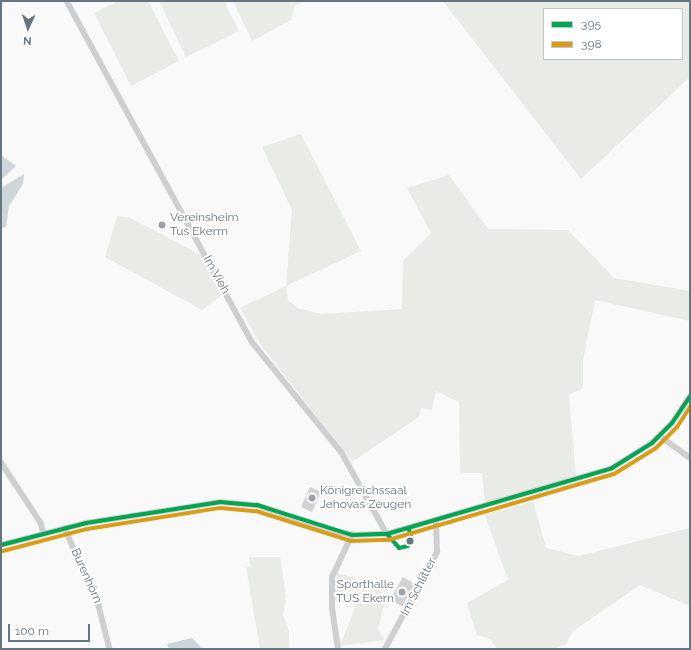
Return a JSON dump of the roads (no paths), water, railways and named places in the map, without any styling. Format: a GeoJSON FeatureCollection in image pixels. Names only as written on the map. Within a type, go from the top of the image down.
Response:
{"type":"FeatureCollection","features":[{"type":"Feature","properties":{"kind":"street","name":"Im Vieh"},"geometry":{"type":"LineString","coordinates":[[67,1],[253,343],[342,453],[388,534]]}},
{"type":"Feature","properties":{"kind":"street"},"geometry":{"type":"LineString","coordinates":[[1,545],[65,528],[168,508],[236,501],[352,535],[388,534],[593,475],[636,455],[660,436],[690,396]]}},
{"type":"Feature","properties":{"kind":"street"},"geometry":{"type":"LineString","coordinates":[[660,436],[690,458]]}},
{"type":"Feature","properties":{"kind":"street"},"geometry":{"type":"LineString","coordinates":[[1,462],[41,523],[44,534]]}},
{"type":"Feature","properties":{"kind":"street","name":"Im Schlitter"},"geometry":{"type":"LineString","coordinates":[[385,649],[436,552],[436,521]]}},
{"type":"Feature","properties":{"kind":"street","name":"Burenhörn"},"geometry":{"type":"LineString","coordinates":[[65,528],[99,606],[110,649]]}},
{"type":"Feature","properties":{"kind":"street"},"geometry":{"type":"LineString","coordinates":[[338,649],[332,608],[332,577],[352,535]]}},
{"type":"Feature","properties":{"kind":"place","name":"Vereinsheim Tus Ekerm"},"geometry":{"type":"Point","coordinates":[162,225]}},
{"type":"Feature","properties":{"kind":"place","name":"Königreichssaal Jehovas Zeugen"},"geometry":{"type":"Point","coordinates":[312,498]}},
{"type":"Feature","properties":{"kind":"place","name":"Sporthalle TUS Ekern"},"geometry":{"type":"Point","coordinates":[402,592]}}]}
